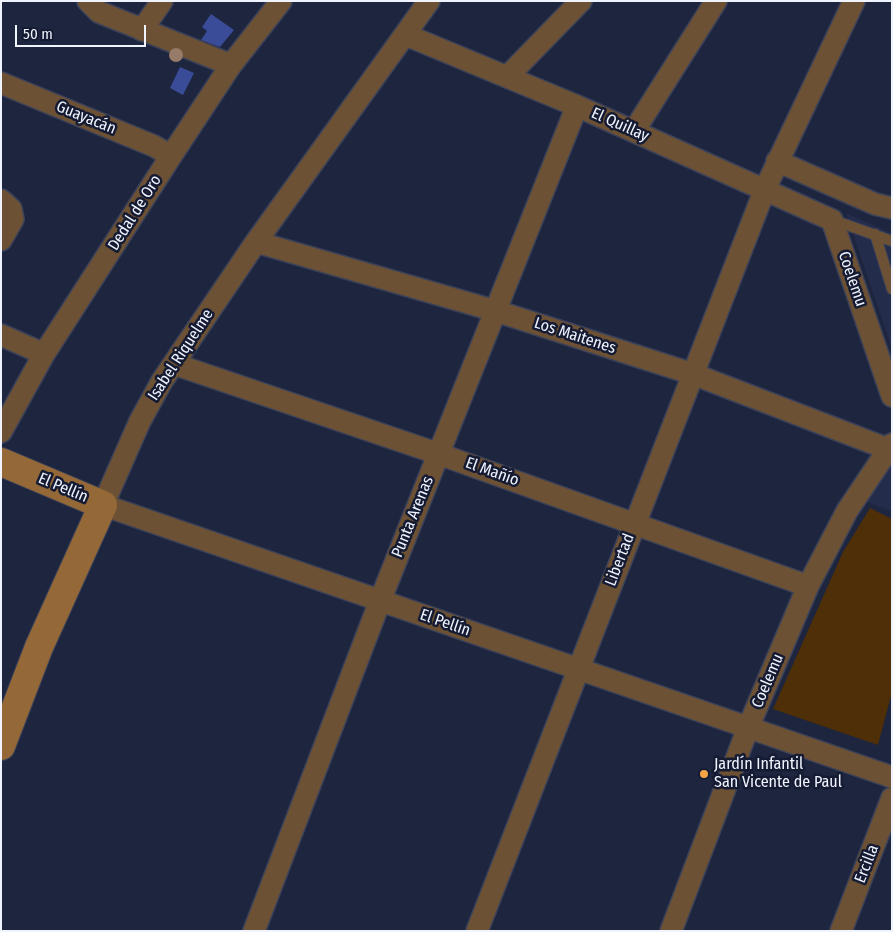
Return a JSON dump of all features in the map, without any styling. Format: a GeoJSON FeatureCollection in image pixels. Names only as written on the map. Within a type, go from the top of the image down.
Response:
{"type":"FeatureCollection","features":[{"type":"Feature","properties":{"kind":"street"},"geometry":{"type":"LineString","coordinates":[[88,1],[99,12],[231,65]]}},
{"type":"Feature","properties":{"kind":"street"},"geometry":{"type":"LineString","coordinates":[[142,30],[162,1]]}},
{"type":"Feature","properties":{"kind":"street","name":"Dedal de Oro"},"geometry":{"type":"LineString","coordinates":[[1,432],[44,354],[171,156],[231,65],[281,1]]}},
{"type":"Feature","properties":{"kind":"street","name":"Isabel Riquelme"},"geometry":{"type":"LineString","coordinates":[[1,746],[39,647],[140,421],[174,364],[256,242],[429,1]]}},
{"type":"Feature","properties":{"kind":"street"},"geometry":{"type":"LineString","coordinates":[[507,77],[581,1]]}},
{"type":"Feature","properties":{"kind":"street"},"geometry":{"type":"LineString","coordinates":[[634,131],[716,1]]}},
{"type":"Feature","properties":{"kind":"street","name":"Libertad"},"geometry":{"type":"LineString","coordinates":[[477,931],[765,189],[777,160],[854,1]]}},
{"type":"Feature","properties":{"kind":"street","name":"El Quillay"},"geometry":{"type":"LineString","coordinates":[[406,34],[577,106],[832,220]]}},
{"type":"Feature","properties":{"kind":"street","name":"Guayacán"},"geometry":{"type":"LineString","coordinates":[[1,83],[154,146],[171,156]]}},
{"type":"Feature","properties":{"kind":"street","name":"Punta Arenas"},"geometry":{"type":"LineString","coordinates":[[254,931],[380,601],[577,106]]}},
{"type":"Feature","properties":{"kind":"street"},"geometry":{"type":"LineString","coordinates":[[777,160],[875,204],[892,208]]}},
{"type":"Feature","properties":{"kind":"street"},"geometry":{"type":"LineString","coordinates":[[1,240],[11,225],[7,207]]}},
{"type":"Feature","properties":{"kind":"street","name":"Coelemu"},"geometry":{"type":"LineString","coordinates":[[832,220],[892,396]]}},
{"type":"Feature","properties":{"kind":"street","name":"Los Maitenes"},"geometry":{"type":"LineString","coordinates":[[256,242],[496,311],[693,374],[890,446]]}},
{"type":"Feature","properties":{"kind":"street"},"geometry":{"type":"LineString","coordinates":[[1,335],[44,354]]}},
{"type":"Feature","properties":{"kind":"street","name":"El Mañío"},"geometry":{"type":"LineString","coordinates":[[174,364],[439,454],[808,586]]}},
{"type":"Feature","properties":{"kind":"street","name":"Coelemu"},"geometry":{"type":"LineString","coordinates":[[671,931],[748,728],[808,586],[847,511],[890,446]]}},
{"type":"Feature","properties":{"kind":"street","name":"El Pellín"},"geometry":{"type":"LineString","coordinates":[[1,462],[103,505],[892,778]]}},
{"type":"Feature","properties":{"kind":"street","name":"Ercilla"},"geometry":{"type":"LineString","coordinates":[[841,931],[892,798]]}},
{"type":"Feature","properties":{"kind":"lane"},"geometry":{"type":"LineString","coordinates":[[832,220],[892,241]]}},
{"type":"Feature","properties":{"kind":"lane"},"geometry":{"type":"LineString","coordinates":[[875,234],[892,289]]}},
{"type":"Feature","properties":{"kind":"shaded area"},"geometry":{"type":"Polygon","coordinates":[[[846,213],[892,233],[892,349],[846,213]]]}},
{"type":"Feature","properties":{"kind":"shaded area"},"geometry":{"type":"Polygon","coordinates":[[[892,461],[892,512],[866,501],[892,461]]]}},
{"type":"Feature","properties":{"kind":"shaded area"},"geometry":{"type":"Polygon","coordinates":[[[870,508],[892,519],[892,692],[878,745],[773,709],[843,552],[870,508]]]}},
{"type":"Feature","properties":{"kind":"building"},"geometry":{"type":"Polygon","coordinates":[[[211,14],[234,30],[220,47],[201,40],[207,31],[202,27],[211,14]]]}},
{"type":"Feature","properties":{"kind":"building"},"geometry":{"type":"Polygon","coordinates":[[[180,67],[194,73],[183,95],[170,88],[180,67]]]}},
{"type":"Feature","properties":{"kind":"place","name":"Jardín Infantil San Vicente de Paul"},"geometry":{"type":"Point","coordinates":[704,774]}}]}
